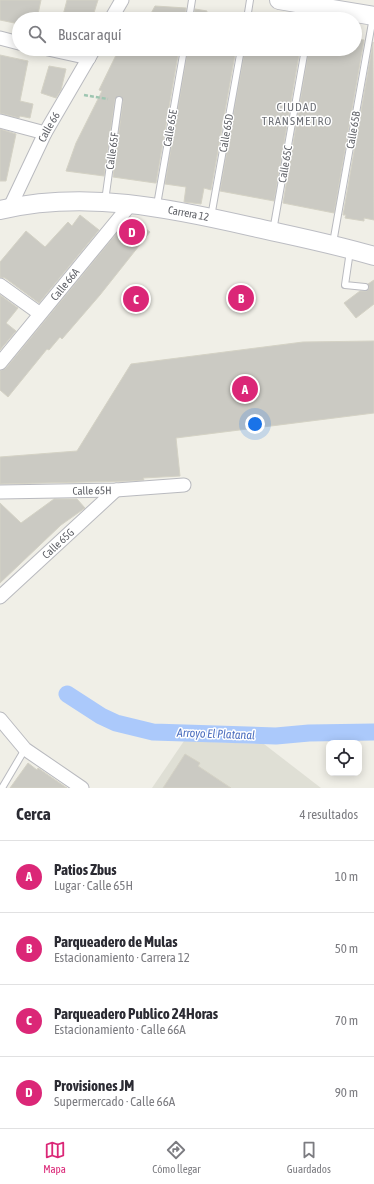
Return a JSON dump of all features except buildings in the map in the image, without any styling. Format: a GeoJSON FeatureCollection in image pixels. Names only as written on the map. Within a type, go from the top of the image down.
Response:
{"type":"FeatureCollection","features":[{"type":"Feature","properties":{"kind":"main road"},"geometry":{"type":"LineString","coordinates":[[279,0],[311,12]]}},
{"type":"Feature","properties":{"kind":"main road"},"geometry":{"type":"LineString","coordinates":[[362,15],[374,16]]}},
{"type":"Feature","properties":{"kind":"main road","name":"Carrera 12"},"geometry":{"type":"LineString","coordinates":[[5,209],[56,201],[105,201],[157,208],[211,218],[273,231],[374,256]]}},
{"type":"Feature","properties":{"kind":"street"},"geometry":{"type":"LineString","coordinates":[[115,12],[122,0]]}},
{"type":"Feature","properties":{"kind":"street"},"geometry":{"type":"LineString","coordinates":[[0,38],[12,41]]}},
{"type":"Feature","properties":{"kind":"street","name":"Calle 66"},"geometry":{"type":"LineString","coordinates":[[5,209],[45,133],[90,56]]}},
{"type":"Feature","properties":{"kind":"street"},"geometry":{"type":"LineString","coordinates":[[0,121],[45,133]]}},
{"type":"Feature","properties":{"kind":"street","name":"Calle 66A"},"geometry":{"type":"LineString","coordinates":[[0,363],[39,313],[130,205]]}},
{"type":"Feature","properties":{"kind":"street"},"geometry":{"type":"LineString","coordinates":[[0,285],[39,313]]}},
{"type":"Feature","properties":{"kind":"street","name":"Calle 65H"},"geometry":{"type":"LineString","coordinates":[[0,492],[116,490],[184,485]]}},
{"type":"Feature","properties":{"kind":"street","name":"Calle 65G"},"geometry":{"type":"LineString","coordinates":[[0,597],[116,490]]}},
{"type":"Feature","properties":{"kind":"street"},"geometry":{"type":"LineString","coordinates":[[0,719],[25,749],[82,788]]}},
{"type":"Feature","properties":{"kind":"lane"},"geometry":{"type":"LineString","coordinates":[[190,12],[192,0]]}},
{"type":"Feature","properties":{"kind":"lane"},"geometry":{"type":"LineString","coordinates":[[247,12],[250,0]]}},
{"type":"Feature","properties":{"kind":"lane","name":"Calle 65B"},"geometry":{"type":"LineString","coordinates":[[332,245],[374,16]]}},
{"type":"Feature","properties":{"kind":"lane","name":"Calle 65E"},"geometry":{"type":"LineString","coordinates":[[157,208],[183,56]]}},
{"type":"Feature","properties":{"kind":"lane","name":"Calle 65D"},"geometry":{"type":"LineString","coordinates":[[211,218],[240,56]]}},
{"type":"Feature","properties":{"kind":"lane","name":"Calle 65C"},"geometry":{"type":"LineString","coordinates":[[273,231],[304,56]]}},
{"type":"Feature","properties":{"kind":"lane","name":"Calle 65F"},"geometry":{"type":"LineString","coordinates":[[105,201],[119,100]]}},
{"type":"Feature","properties":{"kind":"lane"},"geometry":{"type":"LineString","coordinates":[[350,249],[345,285],[365,287]]}},
{"type":"Feature","properties":{"kind":"lane"},"geometry":{"type":"LineString","coordinates":[[2,788],[25,749]]}},
{"type":"Feature","properties":{"kind":"path"},"geometry":{"type":"LineString","coordinates":[[69,92],[119,100]]}},
{"type":"Feature","properties":{"kind":"shaded area"},"geometry":{"type":"Polygon","coordinates":[[[184,741],[264,744],[321,788],[152,788],[184,741]]]}},
{"type":"Feature","properties":{"kind":"waterway","name":"Arroyo El Platanal"},"geometry":{"type":"LineString","coordinates":[[67,694],[101,716],[116,723],[153,732],[276,736],[309,733],[374,732]]}},
{"type":"Feature","properties":{"kind":"place","name":"Provisiones JM"},"geometry":{"type":"Point","coordinates":[132,232]}},
{"type":"Feature","properties":{"kind":"place","name":"Parqueadero de Mulas"},"geometry":{"type":"Point","coordinates":[241,298]}},
{"type":"Feature","properties":{"kind":"place","name":"Parqueadero Publico 24Horas"},"geometry":{"type":"Point","coordinates":[136,299]}},
{"type":"Feature","properties":{"kind":"place","name":"Patios Zbus"},"geometry":{"type":"Point","coordinates":[245,389]}},
{"type":"Feature","properties":{"kind":"district","name":"CIUDAD TRANSMETRO"},"geometry":{"type":"Point","coordinates":[297,114]}}]}
